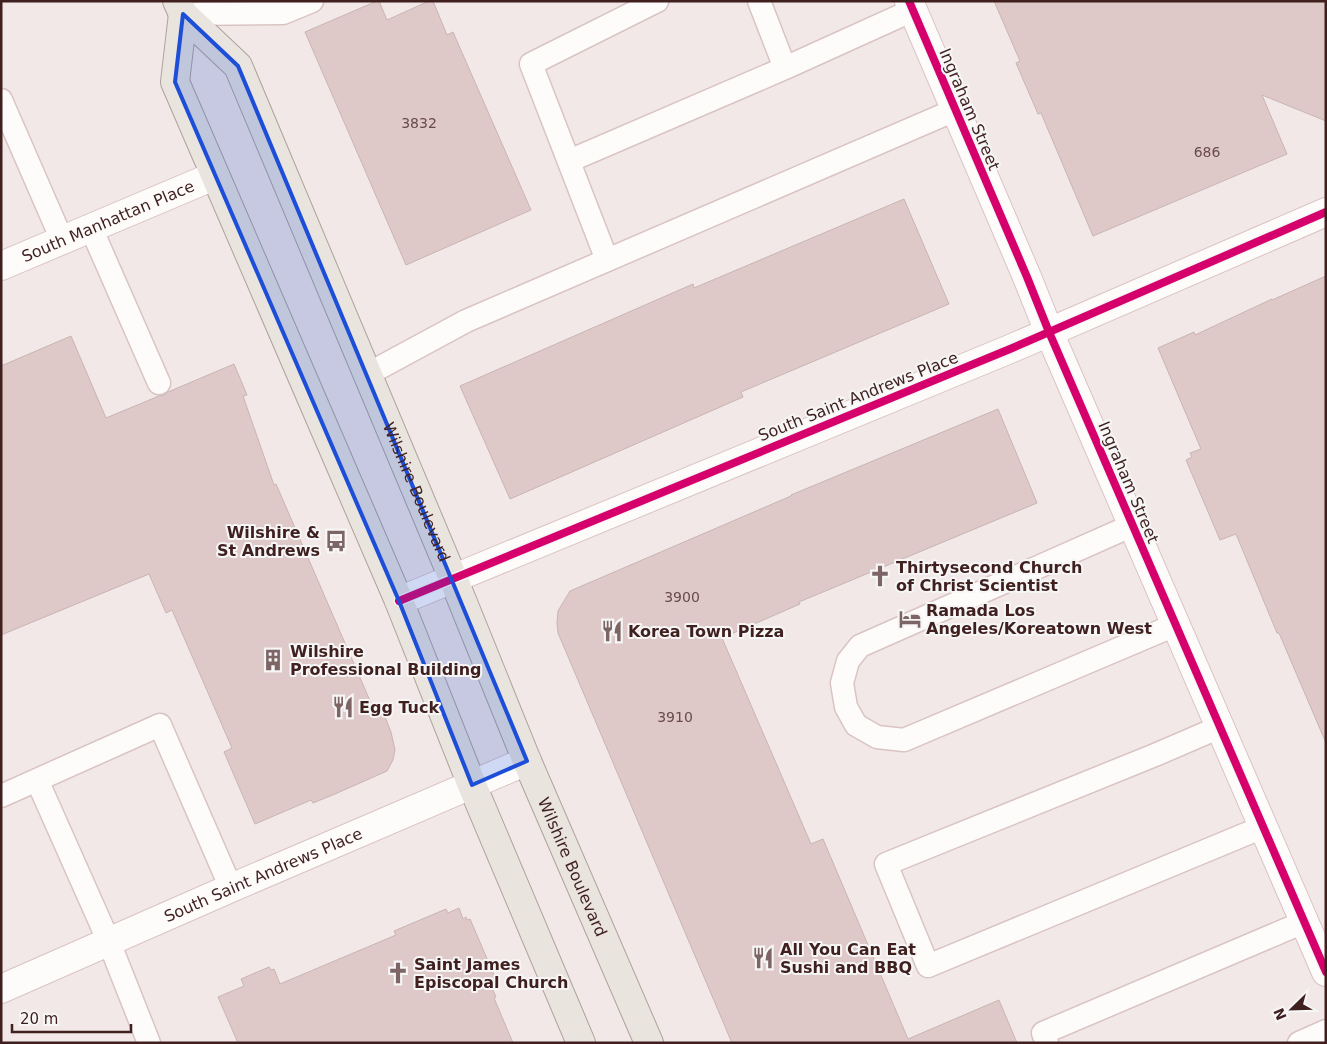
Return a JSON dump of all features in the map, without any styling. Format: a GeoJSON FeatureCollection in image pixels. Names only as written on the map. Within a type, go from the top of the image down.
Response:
{"type":"FeatureCollection","features":[{"type":"Feature","properties":{"kind":"main road"},"geometry":{"type":"LineString","coordinates":[[180,8],[175,82],[398,601],[472,785],[581,1043]]}},
{"type":"Feature","properties":{"kind":"main road","name":"Wilshire Boulevard"},"geometry":{"type":"LineString","coordinates":[[180,8],[238,66],[453,578],[527,762],[649,1043]]}},
{"type":"Feature","properties":{"kind":"street","name":"Ingraham Street"},"geometry":{"type":"LineString","coordinates":[[911,6],[1049,332],[1326,972]]}},
{"type":"Feature","properties":{"kind":"street","name":"South Manhattan Place"},"geometry":{"type":"LineString","coordinates":[[1,266],[214,176]]}},
{"type":"Feature","properties":{"kind":"street","name":"South Saint Andrews Place"},"geometry":{"type":"LineString","coordinates":[[398,601],[1049,332],[1326,212]]}},
{"type":"Feature","properties":{"kind":"street","name":"South Saint Andrews Place"},"geometry":{"type":"LineString","coordinates":[[1,989],[231,888],[527,762]]}},
{"type":"Feature","properties":{"kind":"lane"},"geometry":{"type":"LineString","coordinates":[[180,8],[283,13],[312,1]]}},
{"type":"Feature","properties":{"kind":"lane"},"geometry":{"type":"LineString","coordinates":[[607,260],[532,64],[657,1]]}},
{"type":"Feature","properties":{"kind":"lane"},"geometry":{"type":"LineString","coordinates":[[759,1],[785,68]]}},
{"type":"Feature","properties":{"kind":"lane"},"geometry":{"type":"LineString","coordinates":[[569,160],[785,68],[911,6]]}},
{"type":"Feature","properties":{"kind":"lane"},"geometry":{"type":"LineString","coordinates":[[1,100],[62,240]]}},
{"type":"Feature","properties":{"kind":"lane"},"geometry":{"type":"LineString","coordinates":[[368,374],[466,321],[955,110]]}},
{"type":"Feature","properties":{"kind":"lane"},"geometry":{"type":"LineString","coordinates":[[91,228],[159,383]]}},
{"type":"Feature","properties":{"kind":"lane"},"geometry":{"type":"LineString","coordinates":[[1132,525],[860,646],[848,661],[842,683],[846,707],[856,724],[877,737],[904,740],[1176,625]]}},
{"type":"Feature","properties":{"kind":"lane"},"geometry":{"type":"LineString","coordinates":[[1,796],[160,725],[231,888]]}},
{"type":"Feature","properties":{"kind":"lane"},"geometry":{"type":"LineString","coordinates":[[1220,727],[886,864],[928,966],[1263,827]]}},
{"type":"Feature","properties":{"kind":"lane"},"geometry":{"type":"LineString","coordinates":[[37,780],[109,942],[149,1043]]}},
{"type":"Feature","properties":{"kind":"lane"},"geometry":{"type":"LineString","coordinates":[[1047,1043],[1043,1033],[1304,922]]}},
{"type":"Feature","properties":{"kind":"lane"},"geometry":{"type":"LineString","coordinates":[[1299,1043],[1326,1031]]}},
{"type":"Feature","properties":{"kind":"highlighted area"},"geometry":{"type":"Polygon","coordinates":[[[183,14],[238,66],[527,761],[472,785],[399,601],[175,82],[183,14]]]}},
{"type":"Feature","properties":{"kind":"building"},"geometry":{"type":"Polygon","coordinates":[[[379,1],[387,20],[429,1],[433,1],[447,35],[453,32],[531,210],[406,265],[305,32],[379,1]]]}},
{"type":"Feature","properties":{"kind":"building"},"geometry":{"type":"Polygon","coordinates":[[[994,1],[1326,1],[1326,121],[1262,95],[1287,154],[1093,236],[1041,113],[1038,114],[1016,63],[1020,61],[994,1]]]}},
{"type":"Feature","properties":{"kind":"building"},"geometry":{"type":"Polygon","coordinates":[[[904,199],[949,304],[741,392],[743,397],[510,499],[460,386],[693,284],[694,288],[904,199]]]}},
{"type":"Feature","properties":{"kind":"building"},"geometry":{"type":"Polygon","coordinates":[[[1326,276],[1326,743],[1236,534],[1220,540],[1186,460],[1192,457],[1190,453],[1201,449],[1158,348],[1194,332],[1195,335],[1326,276]]]}},
{"type":"Feature","properties":{"kind":"building"},"geometry":{"type":"Polygon","coordinates":[[[71,336],[106,418],[234,364],[247,395],[243,396],[274,485],[276,484],[374,710],[381,707],[391,732],[395,750],[393,760],[387,771],[313,803],[311,800],[255,824],[224,752],[232,748],[172,610],[166,613],[149,574],[1,635],[1,366],[71,336]]]}},
{"type":"Feature","properties":{"kind":"building"},"geometry":{"type":"Polygon","coordinates":[[[998,409],[1037,503],[799,602],[800,604],[722,638],[811,844],[823,839],[908,1039],[999,1000],[1017,1043],[732,1043],[558,633],[558,611],[570,591],[791,495],[998,409]]]}},
{"type":"Feature","properties":{"kind":"building","name":"Saint James Episcopal Church"},"geometry":{"type":"Polygon","coordinates":[[[459,908],[463,919],[466,917],[467,920],[470,919],[497,982],[491,986],[496,997],[494,998],[513,1043],[238,1043],[218,997],[244,986],[241,979],[269,967],[271,970],[274,969],[280,984],[396,935],[394,931],[446,909],[448,913],[459,908]]]}},
{"type":"Feature","properties":{"kind":"cycle path"},"geometry":{"type":"LineString","coordinates":[[909,1],[1049,332],[1326,972]]}},
{"type":"Feature","properties":{"kind":"cycle path"},"geometry":{"type":"LineString","coordinates":[[399,601],[1010,349],[1326,212]]}},
{"type":"Feature","properties":{"kind":"place","name":"Wilshire & St Andrews"},"geometry":{"type":"Point","coordinates":[336,541]}},
{"type":"Feature","properties":{"kind":"place","name":"Thirtysecond Church of Christ Scientist"},"geometry":{"type":"Point","coordinates":[880,576]}},
{"type":"Feature","properties":{"kind":"place","name":"Ramada Los Angeles/Koreatown West"},"geometry":{"type":"Point","coordinates":[910,619]}},
{"type":"Feature","properties":{"kind":"place","name":"Korea Town Pizza"},"geometry":{"type":"Point","coordinates":[612,631]}},
{"type":"Feature","properties":{"kind":"place","name":"Wilshire Professional Building"},"geometry":{"type":"Point","coordinates":[273,660]}},
{"type":"Feature","properties":{"kind":"place","name":"Egg Tuck"},"geometry":{"type":"Point","coordinates":[343,707]}},
{"type":"Feature","properties":{"kind":"place","name":"All You Can Eat Sushi and BBQ"},"geometry":{"type":"Point","coordinates":[763,958]}},
{"type":"Feature","properties":{"kind":"place","name":"Saint James Episcopal Church"},"geometry":{"type":"Point","coordinates":[398,973]}}]}
